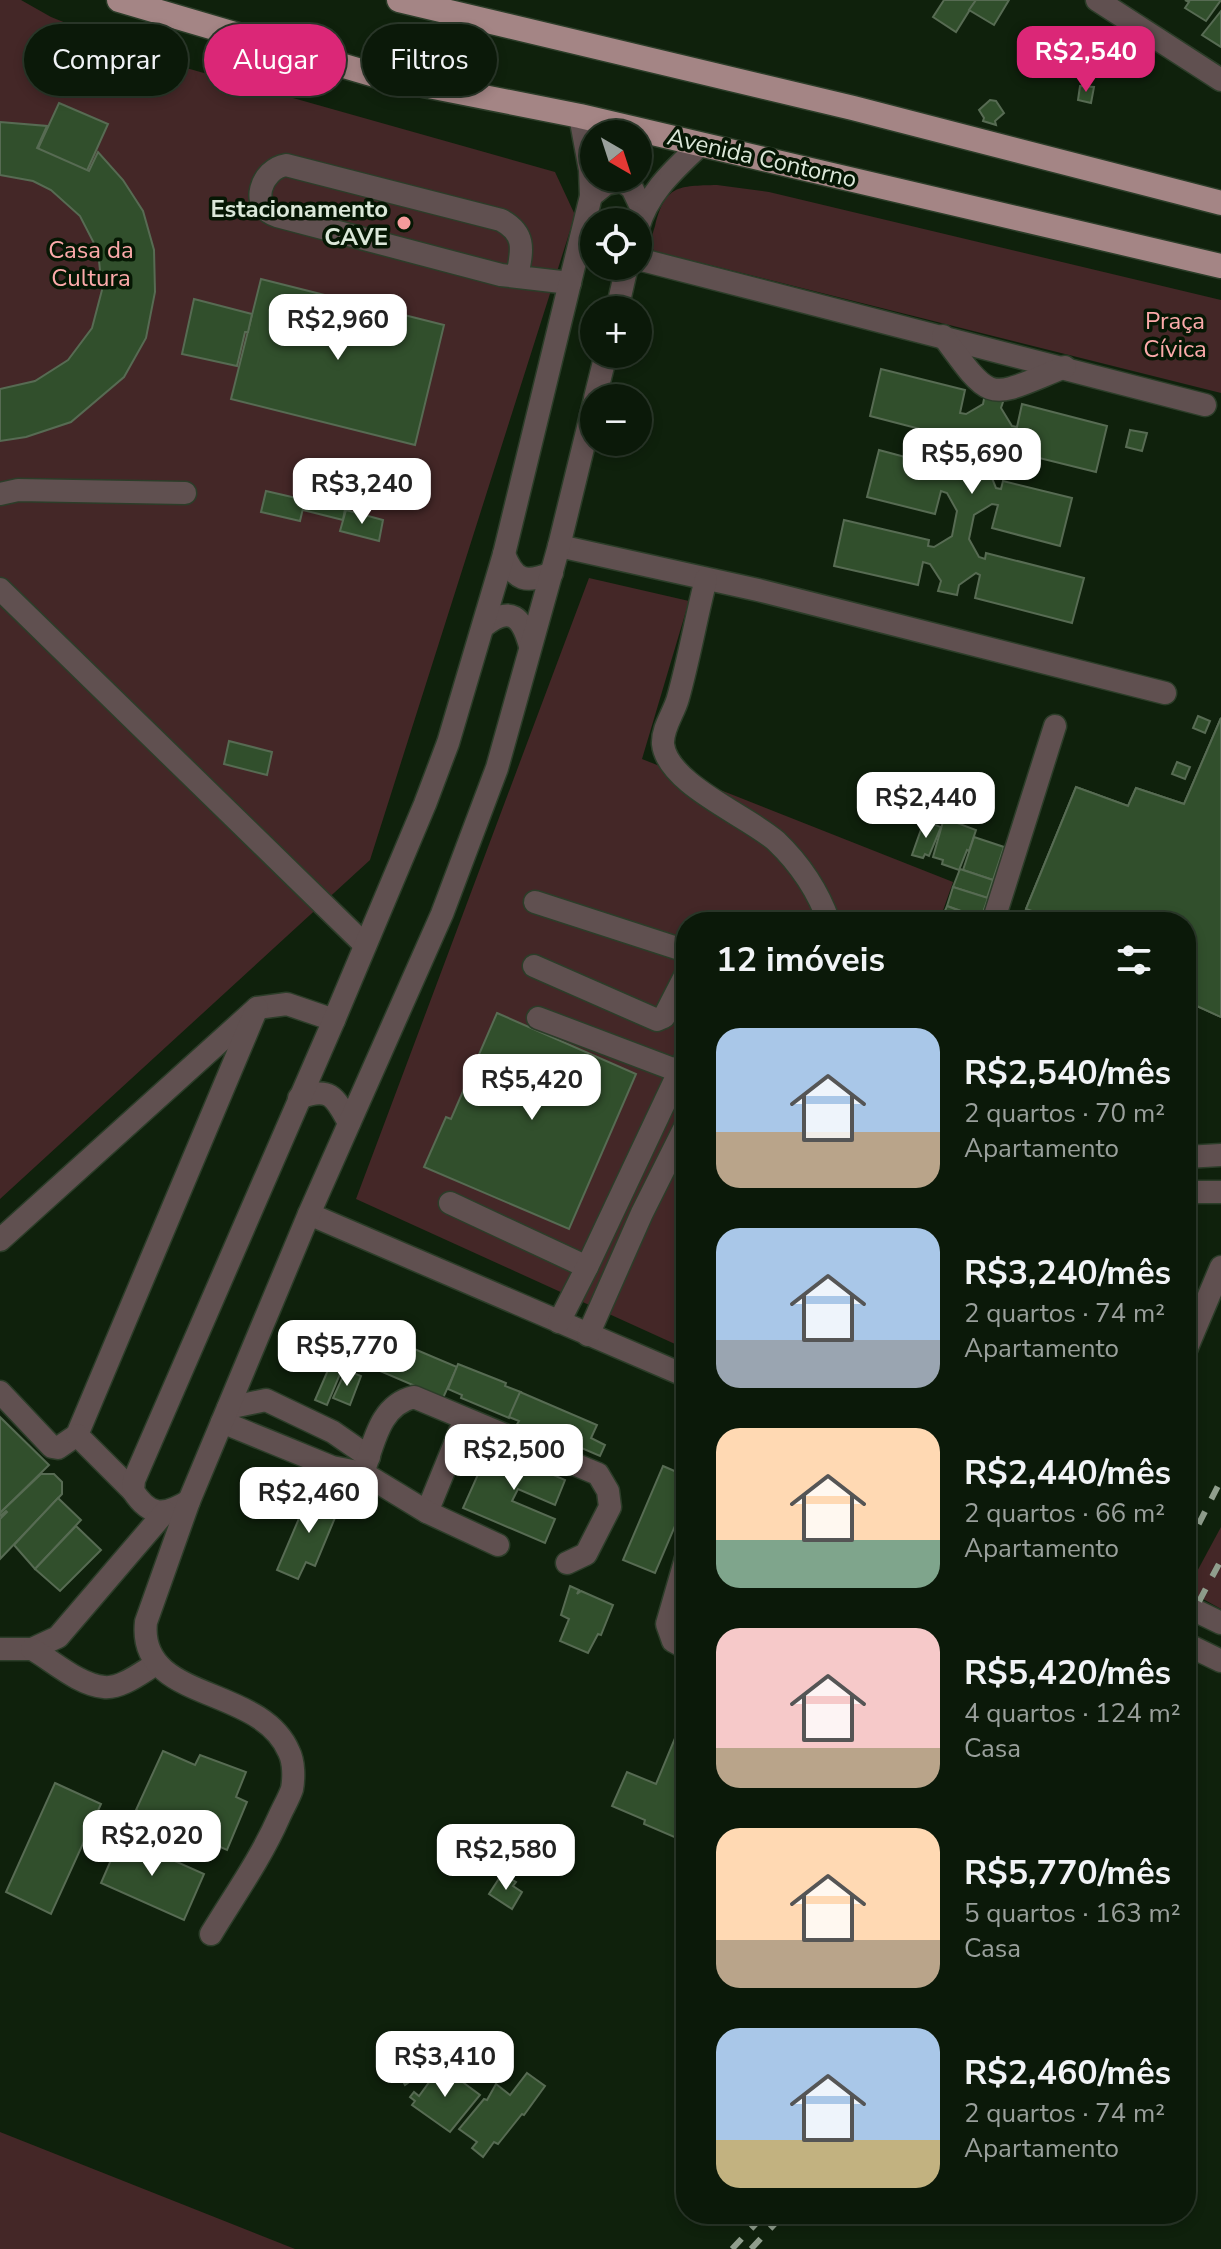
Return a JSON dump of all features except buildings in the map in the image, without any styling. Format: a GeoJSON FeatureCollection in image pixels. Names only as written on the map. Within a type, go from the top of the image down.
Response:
{"type":"FeatureCollection","features":[{"type":"Feature","properties":{"kind":"main road","name":"Avenida Contorno"},"geometry":{"type":"LineString","coordinates":[[119,0],[378,76],[580,116],[1221,266]]}},
{"type":"Feature","properties":{"kind":"main road"},"geometry":{"type":"LineString","coordinates":[[399,0],[853,108],[1221,203]]}},
{"type":"Feature","properties":{"kind":"street"},"geometry":{"type":"LineString","coordinates":[[1097,0],[1221,80]]}},
{"type":"Feature","properties":{"kind":"street"},"geometry":{"type":"LineString","coordinates":[[133,1491],[140,1466],[430,792],[484,626],[591,196],[590,170],[580,116]]}},
{"type":"Feature","properties":{"kind":"street"},"geometry":{"type":"LineString","coordinates":[[646,208],[657,188],[701,144]]}},
{"type":"Feature","properties":{"kind":"street"},"geometry":{"type":"LineString","coordinates":[[517,277],[522,247],[512,226],[501,220],[286,165],[276,166],[269,172],[261,187],[261,200],[269,214],[501,275],[517,277],[570,283]]}},
{"type":"Feature","properties":{"kind":"street"},"geometry":{"type":"LineString","coordinates":[[591,196],[606,184],[622,181],[632,188],[637,208]]}},
{"type":"Feature","properties":{"kind":"street"},"geometry":{"type":"LineString","coordinates":[[652,263],[1205,405]]}},
{"type":"Feature","properties":{"kind":"street"},"geometry":{"type":"LineString","coordinates":[[943,336],[977,382],[993,391],[1009,390],[1065,367]]}},
{"type":"Feature","properties":{"kind":"street"},"geometry":{"type":"LineString","coordinates":[[211,1934],[271,1834],[292,1788],[293,1761],[285,1742],[272,1725],[254,1713],[168,1675],[156,1664],[144,1638],[146,1622],[189,1501],[309,1214],[442,914],[497,768],[581,456]]}},
{"type":"Feature","properties":{"kind":"street"},"geometry":{"type":"LineString","coordinates":[[0,494],[18,490],[185,493]]}},
{"type":"Feature","properties":{"kind":"street"},"geometry":{"type":"LineString","coordinates":[[559,546],[706,579],[1165,693]]}},
{"type":"Feature","properties":{"kind":"street"},"geometry":{"type":"LineString","coordinates":[[504,554],[510,568],[528,580],[552,573]]}},
{"type":"Feature","properties":{"kind":"street"},"geometry":{"type":"LineString","coordinates":[[706,579],[677,701],[664,736],[665,751],[672,765],[690,783],[776,841],[813,886],[825,912]]}},
{"type":"Feature","properties":{"kind":"street"},"geometry":{"type":"LineString","coordinates":[[0,589],[365,945]]}},
{"type":"Feature","properties":{"kind":"street"},"geometry":{"type":"LineString","coordinates":[[484,626],[503,615],[513,616],[525,628],[530,646]]}},
{"type":"Feature","properties":{"kind":"street"},"geometry":{"type":"LineString","coordinates":[[996,912],[1055,726]]}},
{"type":"Feature","properties":{"kind":"street"},"geometry":{"type":"LineString","coordinates":[[535,902],[676,948]]}},
{"type":"Feature","properties":{"kind":"street"},"geometry":{"type":"LineString","coordinates":[[534,966],[657,1020],[664,1017],[676,994]]}},
{"type":"Feature","properties":{"kind":"street"},"geometry":{"type":"LineString","coordinates":[[0,1240],[257,1008],[287,1004],[334,1020]]}},
{"type":"Feature","properties":{"kind":"street"},"geometry":{"type":"LineString","coordinates":[[0,1392],[52,1447],[58,1448],[77,1435],[257,1008]]}},
{"type":"Feature","properties":{"kind":"street"},"geometry":{"type":"LineString","coordinates":[[538,1018],[676,1064]]}},
{"type":"Feature","properties":{"kind":"street"},"geometry":{"type":"LineString","coordinates":[[559,1322],[676,1083]]}},
{"type":"Feature","properties":{"kind":"street"},"geometry":{"type":"LineString","coordinates":[[299,1098],[314,1092],[334,1098],[349,1123]]}},
{"type":"Feature","properties":{"kind":"street"},"geometry":{"type":"LineString","coordinates":[[588,1335],[676,1145]]}},
{"type":"Feature","properties":{"kind":"street"},"geometry":{"type":"LineString","coordinates":[[1196,1156],[1221,1155]]}},
{"type":"Feature","properties":{"kind":"street"},"geometry":{"type":"LineString","coordinates":[[1196,1192],[1221,1192]]}},
{"type":"Feature","properties":{"kind":"street"},"geometry":{"type":"LineString","coordinates":[[617,1201],[642,1213]]}},
{"type":"Feature","properties":{"kind":"street"},"geometry":{"type":"LineString","coordinates":[[450,1203],[587,1267]]}},
{"type":"Feature","properties":{"kind":"street"},"geometry":{"type":"LineString","coordinates":[[309,1214],[676,1372]]}},
{"type":"Feature","properties":{"kind":"street"},"geometry":{"type":"LineString","coordinates":[[1196,1326],[1221,1267]]}},
{"type":"Feature","properties":{"kind":"street"},"geometry":{"type":"LineString","coordinates":[[366,1465],[385,1415],[395,1403],[414,1397],[598,1474],[608,1491],[610,1507],[586,1554],[567,1563]]}},
{"type":"Feature","properties":{"kind":"street"},"geometry":{"type":"LineString","coordinates":[[225,1415],[266,1400],[333,1432],[366,1465],[427,1512],[498,1545]]}},
{"type":"Feature","properties":{"kind":"street"},"geometry":{"type":"LineString","coordinates":[[225,1415],[332,1467],[366,1465]]}},
{"type":"Feature","properties":{"kind":"street"},"geometry":{"type":"LineString","coordinates":[[427,1512],[465,1419]]}},
{"type":"Feature","properties":{"kind":"street"},"geometry":{"type":"LineString","coordinates":[[77,1435],[148,1509],[165,1512]]}},
{"type":"Feature","properties":{"kind":"street"},"geometry":{"type":"LineString","coordinates":[[0,1649],[32,1649],[58,1637],[165,1512],[189,1501]]}},
{"type":"Feature","properties":{"kind":"street"},"geometry":{"type":"LineString","coordinates":[[676,1602],[667,1624],[676,1643]]}},
{"type":"Feature","properties":{"kind":"street"},"geometry":{"type":"LineString","coordinates":[[1196,1611],[1221,1623]]}},
{"type":"Feature","properties":{"kind":"street"},"geometry":{"type":"LineString","coordinates":[[32,1649],[85,1681],[107,1688],[156,1664]]}},
{"type":"Feature","properties":{"kind":"street"},"geometry":{"type":"LineString","coordinates":[[1196,1649],[1221,1661]]}},
{"type":"Feature","properties":{"kind":"green space","name":"Casa da Cultura"},"geometry":{"type":"Polygon","coordinates":[[[0,0],[21,0],[68,24],[24,24],[24,96],[188,96],[188,68],[204,73],[204,96],[286,96],[555,172],[575,215],[370,860],[0,1199],[0,0]]]}},
{"type":"Feature","properties":{"kind":"green space","name":"Praça Cívica"},"geometry":{"type":"Polygon","coordinates":[[[717,185],[769,192],[1221,300],[1221,393],[654,251],[653,233],[663,202],[675,190],[717,185]]]}},
{"type":"Feature","properties":{"kind":"green space"},"geometry":{"type":"Polygon","coordinates":[[[589,578],[689,601],[642,759],[953,882],[942,912],[676,912],[676,1344],[356,1199],[589,578]]]}},
{"type":"Feature","properties":{"kind":"green space"},"geometry":{"type":"Polygon","coordinates":[[[1221,1527],[1221,1609],[1196,1595],[1196,1573],[1221,1527]]]}},
{"type":"Feature","properties":{"kind":"green space"},"geometry":{"type":"Polygon","coordinates":[[[0,2132],[295,2249],[0,2249],[0,2132]]]}},
{"type":"Feature","properties":{"kind":"railway"},"geometry":{"type":"LineString","coordinates":[[1196,1529],[1221,1480]]}},
{"type":"Feature","properties":{"kind":"railway"},"geometry":{"type":"LineString","coordinates":[[1196,1607],[1221,1560]]}},
{"type":"Feature","properties":{"kind":"railway"},"geometry":{"type":"LineString","coordinates":[[732,2249],[756,2224]]}},
{"type":"Feature","properties":{"kind":"railway"},"geometry":{"type":"LineString","coordinates":[[751,2249],[775,2224]]}},
{"type":"Feature","properties":{"kind":"place","name":"Estacionamento CAVE"},"geometry":{"type":"Point","coordinates":[404,223]}}]}
